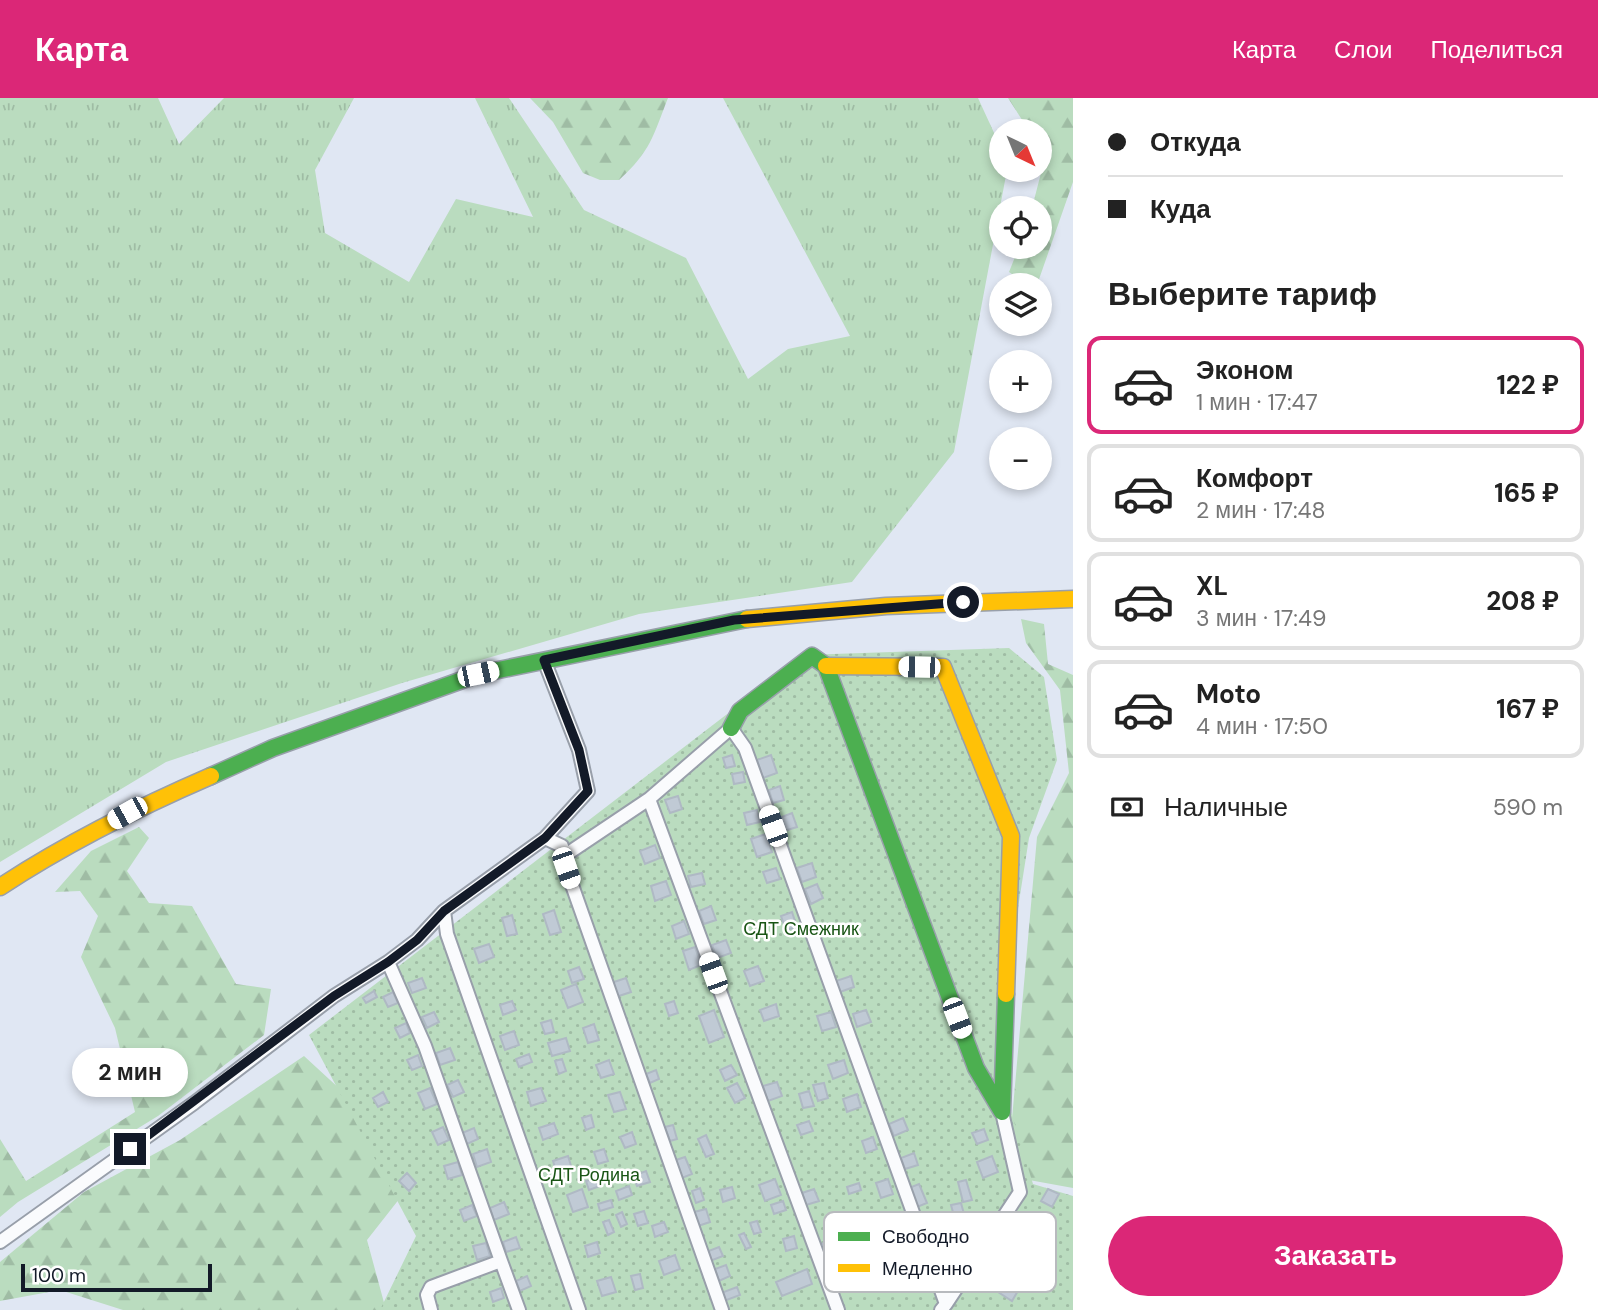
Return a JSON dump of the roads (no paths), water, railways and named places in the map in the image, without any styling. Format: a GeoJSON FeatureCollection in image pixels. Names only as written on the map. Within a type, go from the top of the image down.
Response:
{"type":"FeatureCollection","features":[{"type":"Feature","properties":{"kind":"street"},"geometry":{"type":"LineString","coordinates":[[0,887],[48,856],[127,813],[272,748],[478,674],[734,620],[886,606],[1073,599]]}},
{"type":"Feature","properties":{"kind":"street"},"geometry":{"type":"LineString","coordinates":[[564,856],[649,799],[731,727],[740,710],[812,656],[826,666],[976,1068],[1002,1112]]}},
{"type":"Feature","properties":{"kind":"street"},"geometry":{"type":"LineString","coordinates":[[0,1242],[194,1103],[334,996],[388,962],[417,940],[444,911],[545,838],[588,791],[579,750],[544,660]]}},
{"type":"Feature","properties":{"kind":"street"},"geometry":{"type":"LineString","coordinates":[[826,666],[943,667],[1010,836],[1002,1112],[1020,1192],[1007,1212]]}},
{"type":"Feature","properties":{"kind":"street"},"geometry":{"type":"LineString","coordinates":[[731,727],[746,748],[910,1212]]}},
{"type":"Feature","properties":{"kind":"street"},"geometry":{"type":"LineString","coordinates":[[649,799],[824,1272]]}},
{"type":"Feature","properties":{"kind":"street"},"geometry":{"type":"LineString","coordinates":[[545,838],[562,846],[722,1310]]}},
{"type":"Feature","properties":{"kind":"street"},"geometry":{"type":"LineString","coordinates":[[444,911],[447,934],[579,1310]]}},
{"type":"Feature","properties":{"kind":"street"},"geometry":{"type":"LineString","coordinates":[[388,962],[425,1046],[520,1310]]}},
{"type":"Feature","properties":{"kind":"street"},"geometry":{"type":"LineString","coordinates":[[431,1310],[427,1295],[431,1287],[501,1261]]}},
{"type":"Feature","properties":{"kind":"street"},"geometry":{"type":"LineString","coordinates":[[831,1292],[838,1310]]}},
{"type":"Feature","properties":{"kind":"street"},"geometry":{"type":"LineString","coordinates":[[944,1307],[954,1292]]}},
{"type":"Feature","properties":{"kind":"park label","name":"СДТ Смежник"},"geometry":{"type":"Point","coordinates":[801,929]}},
{"type":"Feature","properties":{"kind":"park label","name":"СДТ Родина"},"geometry":{"type":"Point","coordinates":[589,1175]}}]}
